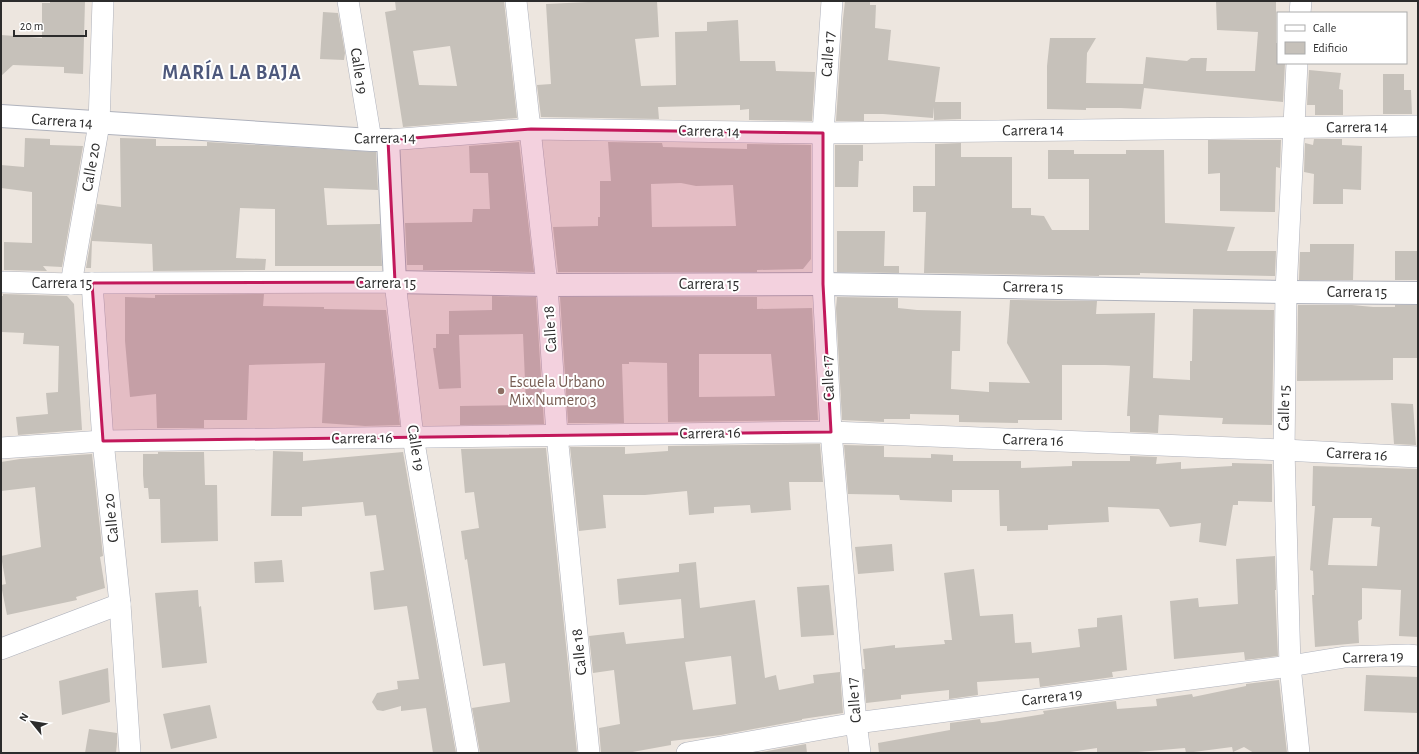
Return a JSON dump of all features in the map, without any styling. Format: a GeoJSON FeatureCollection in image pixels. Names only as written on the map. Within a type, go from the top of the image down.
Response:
{"type":"FeatureCollection","features":[{"type":"Feature","properties":{"kind":"street","name":"Calle 20"},"geometry":{"type":"LineString","coordinates":[[72,284],[99,124],[103,1]]}},
{"type":"Feature","properties":{"kind":"street","name":"Calle 19"},"geometry":{"type":"LineString","coordinates":[[348,1],[379,140],[413,437],[468,753]]}},
{"type":"Feature","properties":{"kind":"street","name":"Calle 18"},"geometry":{"type":"LineString","coordinates":[[516,1],[547,285],[557,435],[589,753]]}},
{"type":"Feature","properties":{"kind":"street","name":"Calle 17"},"geometry":{"type":"LineString","coordinates":[[832,1],[823,133],[823,284],[831,432],[856,723],[860,753]]}},
{"type":"Feature","properties":{"kind":"street"},"geometry":{"type":"LineString","coordinates":[[1300,12],[1301,1]]}},
{"type":"Feature","properties":{"kind":"street","name":"Calle 15"},"geometry":{"type":"LineString","coordinates":[[1297,64],[1286,292],[1284,450],[1290,666],[1298,753]]}},
{"type":"Feature","properties":{"kind":"street","name":"Carrera 14"},"geometry":{"type":"LineString","coordinates":[[1,116],[99,124],[379,140],[531,129],[823,133],[1418,126]]}},
{"type":"Feature","properties":{"kind":"street","name":"Carrera 15"},"geometry":{"type":"LineString","coordinates":[[1,282],[72,284],[395,282],[547,285],[823,284],[1418,293]]}},
{"type":"Feature","properties":{"kind":"street","name":"Calle 20"},"geometry":{"type":"LineString","coordinates":[[92,283],[103,441],[120,604],[130,753]]}},
{"type":"Feature","properties":{"kind":"street","name":"Carrera 16"},"geometry":{"type":"LineString","coordinates":[[1,448],[103,441],[831,432],[1284,450],[1418,457]]}},
{"type":"Feature","properties":{"kind":"street"},"geometry":{"type":"LineString","coordinates":[[1,650],[120,604]]}},
{"type":"Feature","properties":{"kind":"street","name":"Carrera 19"},"geometry":{"type":"LineString","coordinates":[[687,753],[856,723],[1290,666],[1345,657],[1418,656]]}},
{"type":"Feature","properties":{"kind":"highlighted area"},"geometry":{"type":"Polygon","coordinates":[[[531,129],[823,133],[823,284],[831,432],[103,441],[92,283],[395,282],[388,140],[531,129]]]}},
{"type":"Feature","properties":{"kind":"building"},"geometry":{"type":"Polygon","coordinates":[[[50,1],[85,1],[83,74],[64,73],[64,67],[13,65],[1,76],[1,35],[42,38],[42,3],[50,3],[50,1]]]}},
{"type":"Feature","properties":{"kind":"building"},"geometry":{"type":"Polygon","coordinates":[[[395,1],[504,1],[517,118],[403,127],[385,12],[396,10],[395,1]],[[450,46],[413,51],[419,85],[457,86],[450,46]]]}},
{"type":"Feature","properties":{"kind":"building"},"geometry":{"type":"Polygon","coordinates":[[[609,1],[657,1],[659,37],[635,39],[641,86],[676,85],[675,32],[707,31],[707,22],[738,20],[740,61],[775,61],[776,71],[815,72],[812,121],[749,120],[749,109],[740,110],[740,105],[658,107],[659,119],[541,117],[537,85],[551,84],[546,4],[609,1]]]}},
{"type":"Feature","properties":{"kind":"building"},"geometry":{"type":"Polygon","coordinates":[[[845,1],[870,1],[870,5],[876,5],[875,28],[891,30],[888,60],[940,67],[935,102],[961,102],[961,119],[934,120],[934,107],[933,118],[864,114],[864,121],[836,121],[845,1]]]}},
{"type":"Feature","properties":{"kind":"building"},"geometry":{"type":"Polygon","coordinates":[[[1216,1],[1276,1],[1277,64],[1285,64],[1283,102],[1144,88],[1141,109],[1047,109],[1047,66],[1050,38],[1096,38],[1087,53],[1086,83],[1143,84],[1146,57],[1187,61],[1191,58],[1207,58],[1206,71],[1255,71],[1258,32],[1217,30],[1216,1]]]}},
{"type":"Feature","properties":{"kind":"building"},"geometry":{"type":"Polygon","coordinates":[[[323,12],[338,13],[345,53],[344,60],[320,59],[323,12]]]}},
{"type":"Feature","properties":{"kind":"building"},"geometry":{"type":"Polygon","coordinates":[[[1309,70],[1341,73],[1339,89],[1343,90],[1343,115],[1315,115],[1315,105],[1307,105],[1309,70]]]}},
{"type":"Feature","properties":{"kind":"building"},"geometry":{"type":"Polygon","coordinates":[[[1383,74],[1404,74],[1404,90],[1411,90],[1412,114],[1383,114],[1383,74]]]}},
{"type":"Feature","properties":{"kind":"building"},"geometry":{"type":"Polygon","coordinates":[[[25,138],[50,139],[50,145],[83,146],[62,267],[43,266],[47,271],[4,270],[4,242],[32,243],[32,192],[1,188],[1,165],[24,167],[25,138]]]}},
{"type":"Feature","properties":{"kind":"building"},"geometry":{"type":"Polygon","coordinates":[[[120,138],[156,139],[156,146],[207,146],[207,142],[376,152],[378,190],[324,188],[327,225],[380,224],[382,266],[275,266],[275,209],[240,208],[236,258],[266,259],[265,270],[153,271],[152,244],[92,241],[91,268],[86,268],[97,204],[121,207],[120,138]]]}},
{"type":"Feature","properties":{"kind":"building"},"geometry":{"type":"Polygon","coordinates":[[[1314,139],[1342,139],[1342,145],[1362,146],[1361,190],[1343,189],[1343,204],[1313,204],[1314,174],[1304,172],[1305,143],[1313,145],[1314,139]]]}},
{"type":"Feature","properties":{"kind":"building"},"geometry":{"type":"Polygon","coordinates":[[[1208,140],[1281,140],[1280,168],[1276,167],[1275,212],[1220,211],[1220,173],[1208,174],[1208,140]]]}},
{"type":"Feature","properties":{"kind":"building"},"geometry":{"type":"Polygon","coordinates":[[[519,142],[534,272],[490,270],[423,270],[423,265],[407,265],[405,223],[472,222],[473,209],[490,209],[488,173],[470,173],[469,146],[519,142]]]}},
{"type":"Feature","properties":{"kind":"building"},"geometry":{"type":"Polygon","coordinates":[[[608,142],[662,143],[663,147],[747,149],[747,144],[811,145],[811,259],[803,269],[757,270],[757,272],[558,272],[553,227],[598,226],[598,217],[600,217],[600,181],[611,181],[608,142]],[[681,183],[651,184],[652,227],[736,226],[733,185],[696,186],[681,183]]]}},
{"type":"Feature","properties":{"kind":"building"},"geometry":{"type":"Polygon","coordinates":[[[961,143],[961,157],[1012,157],[1012,208],[1031,208],[1031,215],[1044,216],[1052,230],[1089,230],[1089,179],[1048,179],[1048,150],[1074,150],[1074,154],[1126,154],[1126,150],[1164,150],[1165,223],[1235,227],[1227,251],[1276,251],[1275,276],[1140,273],[1140,275],[1099,276],[924,273],[926,212],[913,212],[913,186],[935,186],[935,144],[961,143]]]}},
{"type":"Feature","properties":{"kind":"building"},"geometry":{"type":"Polygon","coordinates":[[[835,145],[863,145],[863,161],[859,161],[858,187],[835,187],[835,145]]]}},
{"type":"Feature","properties":{"kind":"building"},"geometry":{"type":"Polygon","coordinates":[[[837,231],[885,231],[884,266],[899,266],[899,273],[837,272],[837,231]]]}},
{"type":"Feature","properties":{"kind":"building"},"geometry":{"type":"Polygon","coordinates":[[[1310,244],[1354,244],[1353,280],[1299,280],[1300,252],[1310,252],[1310,244]]]}},
{"type":"Feature","properties":{"kind":"building"},"geometry":{"type":"Polygon","coordinates":[[[1395,251],[1418,251],[1418,280],[1395,280],[1395,251]]]}},
{"type":"Feature","properties":{"kind":"building"},"geometry":{"type":"Polygon","coordinates":[[[3,294],[67,296],[74,304],[82,430],[18,435],[16,417],[48,414],[46,393],[58,392],[59,346],[23,344],[24,333],[1,332],[1,296],[3,296],[3,294]]]}},
{"type":"Feature","properties":{"kind":"building"},"geometry":{"type":"Polygon","coordinates":[[[264,294],[263,306],[386,310],[400,425],[365,426],[322,423],[325,363],[249,365],[247,420],[204,420],[204,428],[157,428],[156,394],[130,397],[125,341],[125,297],[155,298],[155,295],[264,294]]]}},
{"type":"Feature","properties":{"kind":"building"},"geometry":{"type":"Polygon","coordinates":[[[492,296],[536,297],[544,424],[460,425],[460,406],[526,405],[523,334],[459,335],[461,388],[439,389],[433,348],[436,348],[436,334],[449,334],[449,311],[492,310],[492,296]]]}},
{"type":"Feature","properties":{"kind":"building"},"geometry":{"type":"Polygon","coordinates":[[[560,297],[757,297],[757,309],[812,308],[818,420],[668,422],[667,363],[629,362],[629,364],[622,364],[624,423],[568,423],[560,297]],[[699,354],[699,397],[775,396],[771,354],[699,354]]]}},
{"type":"Feature","properties":{"kind":"building"},"geometry":{"type":"Polygon","coordinates":[[[837,297],[898,298],[898,308],[961,311],[960,351],[952,351],[951,389],[989,392],[989,382],[1030,383],[1007,343],[1010,300],[1097,301],[1096,314],[1155,313],[1153,378],[1190,380],[1193,309],[1274,310],[1272,425],[1222,424],[1223,418],[1159,415],[1158,433],[1130,432],[1130,416],[1127,416],[1130,366],[1105,365],[1062,365],[1062,420],[1018,420],[1018,423],[959,422],[959,415],[910,414],[910,419],[884,419],[884,422],[842,420],[836,308],[837,297]]]}},
{"type":"Feature","properties":{"kind":"building"},"geometry":{"type":"Polygon","coordinates":[[[1298,305],[1395,307],[1395,305],[1418,305],[1418,358],[1393,358],[1393,380],[1297,381],[1298,305]]]}},
{"type":"Feature","properties":{"kind":"building"},"geometry":{"type":"Polygon","coordinates":[[[1391,403],[1413,404],[1416,445],[1394,444],[1391,403]]]}},
{"type":"Feature","properties":{"kind":"building"},"geometry":{"type":"Polygon","coordinates":[[[820,444],[823,482],[789,482],[791,510],[751,513],[750,505],[714,507],[714,513],[689,515],[687,491],[645,495],[603,495],[606,528],[579,531],[570,447],[625,447],[625,454],[668,451],[668,446],[820,444]]]}},
{"type":"Feature","properties":{"kind":"building"},"geometry":{"type":"Polygon","coordinates":[[[844,445],[884,446],[884,457],[931,458],[931,454],[953,455],[953,461],[1021,461],[1021,468],[1072,466],[1072,461],[1130,461],[1130,456],[1157,457],[1156,464],[1181,462],[1181,469],[1232,466],[1232,463],[1272,464],[1272,502],[1238,501],[1238,505],[1233,505],[1226,546],[1199,542],[1201,523],[1170,527],[1159,509],[1108,507],[1109,522],[1048,525],[1048,530],[1007,531],[1007,526],[1000,526],[999,490],[952,490],[952,502],[900,500],[899,495],[848,494],[844,445]]]}},
{"type":"Feature","properties":{"kind":"building"},"geometry":{"type":"Polygon","coordinates":[[[546,448],[577,753],[480,753],[472,708],[510,702],[505,663],[483,666],[467,559],[465,560],[461,531],[479,528],[474,492],[465,493],[461,449],[546,448]]]}},
{"type":"Feature","properties":{"kind":"building"},"geometry":{"type":"Polygon","coordinates":[[[273,451],[303,452],[303,461],[403,452],[456,753],[433,753],[426,708],[401,711],[401,706],[383,711],[377,710],[372,702],[377,693],[398,689],[397,681],[419,679],[407,606],[374,610],[370,572],[384,570],[376,515],[365,516],[363,502],[302,507],[302,516],[271,516],[273,451]]]}},
{"type":"Feature","properties":{"kind":"building"},"geometry":{"type":"Polygon","coordinates":[[[158,452],[204,452],[205,485],[217,485],[218,541],[161,543],[160,499],[149,499],[148,488],[144,488],[143,475],[143,454],[158,454],[158,452]]]}},
{"type":"Feature","properties":{"kind":"building"},"geometry":{"type":"Polygon","coordinates":[[[92,454],[103,556],[100,557],[105,588],[76,597],[77,600],[7,615],[1,585],[6,584],[1,556],[41,547],[35,487],[1,491],[1,462],[20,459],[92,454]]]}},
{"type":"Feature","properties":{"kind":"building"},"geometry":{"type":"Polygon","coordinates":[[[1313,466],[1418,469],[1418,637],[1399,636],[1401,590],[1362,588],[1362,619],[1358,621],[1359,643],[1315,647],[1312,595],[1314,595],[1313,571],[1310,570],[1315,506],[1312,506],[1313,466]],[[1333,518],[1328,565],[1377,566],[1380,527],[1371,526],[1372,518],[1333,518]]]}},
{"type":"Feature","properties":{"kind":"building"},"geometry":{"type":"Polygon","coordinates":[[[892,544],[894,571],[858,574],[855,547],[892,544]]]}},
{"type":"Feature","properties":{"kind":"building"},"geometry":{"type":"Polygon","coordinates":[[[1275,556],[1278,656],[1245,660],[1244,652],[1174,659],[1170,601],[1198,598],[1199,607],[1238,604],[1236,559],[1275,556]]]}},
{"type":"Feature","properties":{"kind":"building"},"geometry":{"type":"Polygon","coordinates":[[[282,560],[284,582],[255,583],[254,562],[282,560]]]}},
{"type":"Feature","properties":{"kind":"building"},"geometry":{"type":"Polygon","coordinates":[[[696,562],[700,608],[755,600],[765,678],[776,675],[779,690],[814,683],[813,675],[840,672],[843,713],[802,719],[721,735],[671,741],[671,745],[627,753],[601,753],[599,728],[620,724],[614,670],[593,673],[589,636],[624,632],[626,644],[684,638],[681,599],[619,605],[617,579],[679,572],[679,564],[696,562]],[[731,656],[685,662],[693,710],[736,704],[731,656]]]}},
{"type":"Feature","properties":{"kind":"building"},"geometry":{"type":"Polygon","coordinates":[[[974,569],[980,616],[1013,614],[1015,643],[1031,642],[1032,653],[1080,647],[1078,629],[1097,627],[1097,618],[1122,615],[1127,670],[1112,672],[1113,677],[1040,687],[1039,678],[977,682],[978,695],[949,699],[949,690],[901,695],[901,699],[866,703],[863,649],[895,645],[895,648],[945,644],[944,640],[952,640],[944,573],[974,569]]]}},
{"type":"Feature","properties":{"kind":"building"},"geometry":{"type":"Polygon","coordinates":[[[829,585],[834,635],[801,637],[797,587],[829,585]]]}},
{"type":"Feature","properties":{"kind":"building"},"geometry":{"type":"Polygon","coordinates":[[[198,590],[207,663],[162,668],[155,593],[198,590]]]}},
{"type":"Feature","properties":{"kind":"building"},"geometry":{"type":"Polygon","coordinates":[[[108,668],[110,702],[62,715],[59,681],[108,668]]]}},
{"type":"Feature","properties":{"kind":"building"},"geometry":{"type":"Polygon","coordinates":[[[1366,675],[1418,677],[1418,713],[1364,711],[1366,675]]]}},
{"type":"Feature","properties":{"kind":"building"},"geometry":{"type":"Polygon","coordinates":[[[1279,680],[1287,753],[1254,753],[1244,747],[1233,752],[1232,747],[1186,753],[1185,748],[1126,753],[1097,753],[1097,748],[1064,753],[879,753],[878,743],[950,730],[950,723],[980,719],[981,723],[993,722],[1044,714],[1043,711],[1116,701],[1117,709],[1157,706],[1156,699],[1192,694],[1193,697],[1246,686],[1246,684],[1279,680]]]}},
{"type":"Feature","properties":{"kind":"building"},"geometry":{"type":"Polygon","coordinates":[[[210,705],[217,738],[171,749],[163,714],[210,705]]]}},
{"type":"Feature","properties":{"kind":"building"},"geometry":{"type":"Polygon","coordinates":[[[89,729],[117,733],[116,753],[85,753],[89,729]]]}},
{"type":"Feature","properties":{"kind":"building"},"geometry":{"type":"Polygon","coordinates":[[[806,744],[807,753],[756,753],[806,744]]]}},
{"type":"Feature","properties":{"kind":"place","name":"Escuela Urbano Mix Numero 3"},"geometry":{"type":"Point","coordinates":[501,391]}},
{"type":"Feature","properties":{"kind":"district","name":"MARÍA LA BAJA"},"geometry":{"type":"Point","coordinates":[232,73]}}]}
